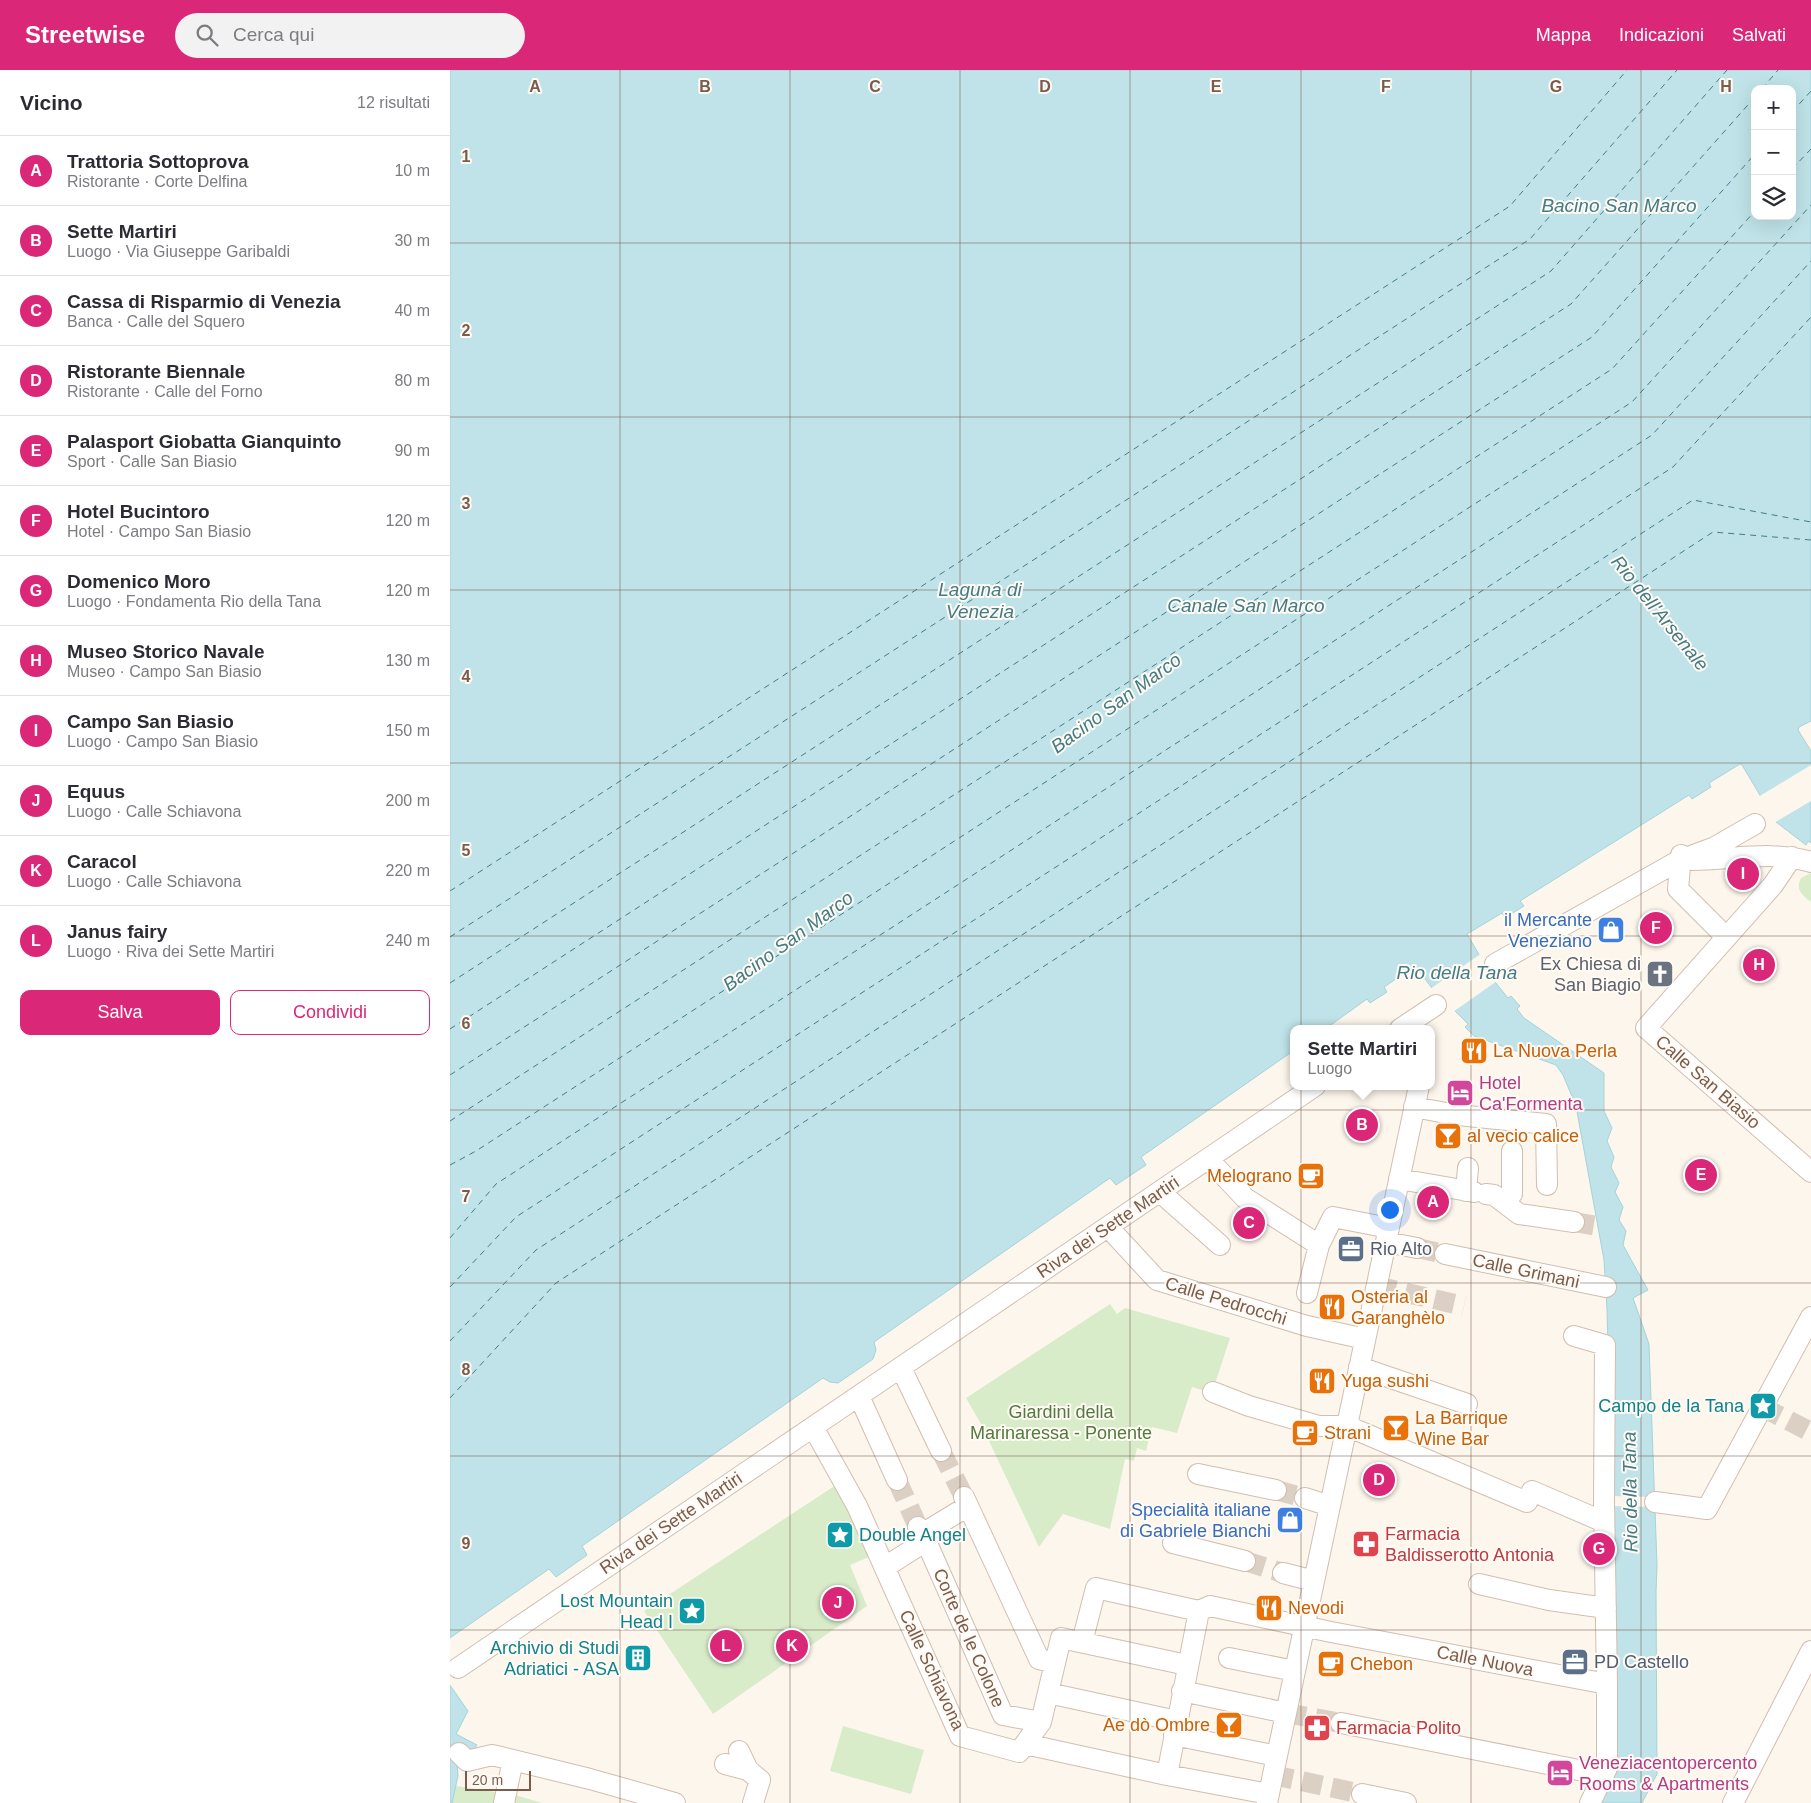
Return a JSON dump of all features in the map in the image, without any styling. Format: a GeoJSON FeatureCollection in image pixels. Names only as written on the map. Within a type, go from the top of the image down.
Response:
{"type":"FeatureCollection","features":[{"type":"Feature","properties":{"kind":"street"},"geometry":{"type":"LineString","coordinates":[[1495,964],[1680,858],[1715,847],[1755,824]]}},
{"type":"Feature","properties":{"kind":"street"},"geometry":{"type":"LineString","coordinates":[[1680,858],[1720,860],[1747,856],[1800,859]]}},
{"type":"Feature","properties":{"kind":"street"},"geometry":{"type":"LineString","coordinates":[[1680,858],[1678,889],[1723,940],[1760,903],[1773,885],[1800,859]]}},
{"type":"Feature","properties":{"kind":"street","name":"Calle San Biasio"},"geometry":{"type":"LineString","coordinates":[[1723,940],[1646,1028],[1811,1172]]}},
{"type":"Feature","properties":{"kind":"street"},"geometry":{"type":"LineString","coordinates":[[1406,1025],[1436,1005],[1432,1025]]}},
{"type":"Feature","properties":{"kind":"street","name":"Riva dei Sette Martiri"},"geometry":{"type":"LineString","coordinates":[[458,1668],[1310,1090]]}},
{"type":"Feature","properties":{"kind":"street"},"geometry":{"type":"LineString","coordinates":[[1268,1798],[1418,1090]]}},
{"type":"Feature","properties":{"kind":"street"},"geometry":{"type":"LineString","coordinates":[[1414,1107],[1452,1114],[1546,1124],[1547,1184]]}},
{"type":"Feature","properties":{"kind":"street"},"geometry":{"type":"LineString","coordinates":[[1512,1151],[1512,1194]]}},
{"type":"Feature","properties":{"kind":"street"},"geometry":{"type":"LineString","coordinates":[[1208,1159],[1245,1198],[1319,1245]]}},
{"type":"Feature","properties":{"kind":"street"},"geometry":{"type":"LineString","coordinates":[[1468,1168],[1475,1192]]}},
{"type":"Feature","properties":{"kind":"street"},"geometry":{"type":"LineString","coordinates":[[1399,1179],[1494,1195],[1519,1214],[1574,1222]]}},
{"type":"Feature","properties":{"kind":"street"},"geometry":{"type":"LineString","coordinates":[[1160,1192],[1220,1245]]}},
{"type":"Feature","properties":{"kind":"street"},"geometry":{"type":"LineString","coordinates":[[1306,1293],[1319,1245],[1333,1216],[1417,1248]]}},
{"type":"Feature","properties":{"kind":"street","name":"Calle Pedrocchi"},"geometry":{"type":"LineString","coordinates":[[1108,1227],[1157,1280],[1306,1326],[1365,1339]]}},
{"type":"Feature","properties":{"kind":"street","name":"Calle Grimani"},"geometry":{"type":"LineString","coordinates":[[1445,1254],[1606,1287]]}},
{"type":"Feature","properties":{"kind":"street"},"geometry":{"type":"LineString","coordinates":[[1655,1502],[1707,1509],[1811,1317]]}},
{"type":"Feature","properties":{"kind":"street"},"geometry":{"type":"LineString","coordinates":[[1580,1338],[1605,1345],[1603,1608],[1607,1684],[1607,1768],[1590,1803]]}},
{"type":"Feature","properties":{"kind":"street"},"geometry":{"type":"LineString","coordinates":[[1359,1367],[1467,1404]]}},
{"type":"Feature","properties":{"kind":"street"},"geometry":{"type":"LineString","coordinates":[[900,1368],[941,1451]]}},
{"type":"Feature","properties":{"kind":"street"},"geometry":{"type":"LineString","coordinates":[[1213,1392],[1249,1406],[1319,1426],[1347,1426],[1527,1502],[1532,1491],[1604,1522]]}},
{"type":"Feature","properties":{"kind":"street"},"geometry":{"type":"LineString","coordinates":[[859,1396],[897,1480]]}},
{"type":"Feature","properties":{"kind":"street","name":"Calle Schiavona"},"geometry":{"type":"LineString","coordinates":[[813,1427],[857,1506],[960,1736],[1019,1752],[1026,1744],[1268,1798]]}},
{"type":"Feature","properties":{"kind":"street"},"geometry":{"type":"LineString","coordinates":[[1198,1474],[1271,1485]]}},
{"type":"Feature","properties":{"kind":"street"},"geometry":{"type":"LineString","coordinates":[[1305,1498],[1330,1506]]}},
{"type":"Feature","properties":{"kind":"street"},"geometry":{"type":"LineString","coordinates":[[885,1567],[922,1534],[966,1501],[1039,1660],[1055,1663]]}},
{"type":"Feature","properties":{"kind":"street","name":"Corte de le Colone"},"geometry":{"type":"LineString","coordinates":[[922,1534],[1003,1715],[1040,1722]]}},
{"type":"Feature","properties":{"kind":"street"},"geometry":{"type":"LineString","coordinates":[[1173,1543],[1245,1561]]}},
{"type":"Feature","properties":{"kind":"street"},"geometry":{"type":"LineString","coordinates":[[1283,1573],[1314,1581]]}},
{"type":"Feature","properties":{"kind":"street"},"geometry":{"type":"LineString","coordinates":[[1479,1584],[1549,1600],[1603,1608]]}},
{"type":"Feature","properties":{"kind":"street","name":"Calle Nuova"},"geometry":{"type":"LineString","coordinates":[[1082,1642],[1096,1588],[1199,1611],[1210,1606],[1304,1626],[1607,1684]]}},
{"type":"Feature","properties":{"kind":"street"},"geometry":{"type":"LineString","coordinates":[[1167,1775],[1187,1665],[1198,1641],[1199,1611]]}},
{"type":"Feature","properties":{"kind":"street"},"geometry":{"type":"LineString","coordinates":[[1026,1744],[1040,1722],[1061,1638],[1187,1665]]}},
{"type":"Feature","properties":{"kind":"street"},"geometry":{"type":"LineString","coordinates":[[1733,1803],[1811,1651]]}},
{"type":"Feature","properties":{"kind":"street"},"geometry":{"type":"LineString","coordinates":[[1229,1658],[1295,1671]]}},
{"type":"Feature","properties":{"kind":"street"},"geometry":{"type":"LineString","coordinates":[[1182,1691],[1286,1713]]}},
{"type":"Feature","properties":{"kind":"street"},"geometry":{"type":"LineString","coordinates":[[1048,1693],[1277,1756]]}},
{"type":"Feature","properties":{"kind":"street"},"geometry":{"type":"LineString","coordinates":[[1341,1723],[1604,1775]]}},
{"type":"Feature","properties":{"kind":"street"},"geometry":{"type":"LineString","coordinates":[[476,1753],[590,1779],[675,1803]]}},
{"type":"Feature","properties":{"kind":"street"},"geometry":{"type":"LineString","coordinates":[[732,1757],[760,1780],[753,1803]]}},
{"type":"Feature","properties":{"kind":"street"},"geometry":{"type":"LineString","coordinates":[[504,1803],[513,1760]]}},
{"type":"Feature","properties":{"kind":"street"},"geometry":{"type":"LineString","coordinates":[[1362,1794],[1406,1803]]}},
{"type":"Feature","properties":{"kind":"green space"},"geometry":{"type":"Polygon","coordinates":[[[1811,873],[1811,902],[1799,889],[1799,882],[1801,878],[1811,873]]]}},
{"type":"Feature","properties":{"kind":"green space","name":"Giardini della Marinaressa - Ponente"},"geometry":{"type":"Polygon","coordinates":[[[1110,1304],[1117,1314],[1125,1308],[1230,1338],[1212,1393],[1192,1387],[1177,1433],[1152,1427],[1146,1451],[1137,1448],[1134,1461],[1125,1459],[1110,1529],[1063,1514],[1039,1547],[981,1424],[966,1398],[1110,1304]]]}},
{"type":"Feature","properties":{"kind":"green space"},"geometry":{"type":"Polygon","coordinates":[[[836,1485],[868,1540],[862,1543],[869,1557],[850,1565],[867,1606],[713,1714],[644,1611],[836,1485]]]}},
{"type":"Feature","properties":{"kind":"green space"},"geometry":{"type":"Polygon","coordinates":[[[843,1726],[924,1750],[911,1794],[830,1771],[843,1726]]]}},
{"type":"Feature","properties":{"kind":"green space"},"geometry":{"type":"Polygon","coordinates":[[[456,1786],[515,1795],[542,1803],[452,1803],[456,1786]]]}},
{"type":"Feature","properties":{"kind":"water","name":"Canale San Marco"},"geometry":{"type":"Polygon","coordinates":[[[450,70],[1811,70],[1811,721],[1799,727],[1798,730],[1811,751],[1811,843],[1808,841],[1806,845],[1776,822],[1740,764],[1709,783],[1711,787],[1692,799],[1689,795],[1520,901],[1524,906],[1505,918],[1502,913],[1467,934],[1495,982],[1508,998],[1511,996],[1520,1006],[1517,1009],[1524,1018],[1604,1073],[1604,1111],[1612,1128],[1607,1141],[1614,1157],[1611,1167],[1619,1183],[1615,1192],[1623,1207],[1619,1220],[1626,1231],[1623,1245],[1648,1290],[1633,1298],[1649,1344],[1657,1565],[1657,1774],[1642,1803],[1599,1803],[1611,1451],[1607,1309],[1604,1260],[1576,1106],[1563,1075],[1556,1065],[1474,1036],[1465,1027],[1468,1024],[1432,988],[1415,966],[1384,987],[1387,992],[1370,1003],[1367,999],[1331,1025],[1290,1025],[1290,1053],[1141,1157],[1146,1165],[1116,1185],[1110,1178],[874,1342],[876,1350],[873,1359],[838,1383],[830,1382],[823,1378],[582,1546],[587,1555],[556,1577],[549,1569],[450,1638],[450,70]]]}},
{"type":"Feature","properties":{"kind":"water"},"geometry":{"type":"Polygon","coordinates":[[[450,1685],[468,1711],[456,1734],[477,1745],[470,1756],[456,1749],[458,1776],[452,1803],[450,1803],[450,1685]]]}},
{"type":"Feature","properties":{"kind":"pier"},"geometry":{"type":"Polygon","coordinates":[[[1811,765],[1811,801],[1774,823],[1758,797],[1811,765]]]}},
{"type":"Feature","properties":{"kind":"pier"},"geometry":{"type":"Polygon","coordinates":[[[1482,953],[1497,981],[1453,1012],[1430,989],[1482,953]]]}},
{"type":"Feature","properties":{"kind":"pier"},"geometry":{"type":"Polygon","coordinates":[[[1609,1496],[1655,1497],[1655,1507],[1609,1506],[1609,1496]]]}},
{"type":"Feature","properties":{"kind":"ferry route"},"geometry":{"type":"LineString","coordinates":[[450,891],[1510,206],[1627,70]]}},
{"type":"Feature","properties":{"kind":"ferry route"},"geometry":{"type":"LineString","coordinates":[[450,937],[1530,239],[1677,70]]}},
{"type":"Feature","properties":{"kind":"ferry route"},"geometry":{"type":"LineString","coordinates":[[450,983],[1551,271],[1727,70]]}},
{"type":"Feature","properties":{"kind":"ferry route"},"geometry":{"type":"LineString","coordinates":[[1765,85],[1778,70]]}},
{"type":"Feature","properties":{"kind":"ferry route"},"geometry":{"type":"LineString","coordinates":[[1796,108],[1811,91]]}},
{"type":"Feature","properties":{"kind":"ferry route"},"geometry":{"type":"LineString","coordinates":[[450,1029],[1571,304],[1751,102]]}},
{"type":"Feature","properties":{"kind":"ferry route"},"geometry":{"type":"LineString","coordinates":[[1796,165],[1811,149]]}},
{"type":"Feature","properties":{"kind":"ferry route"},"geometry":{"type":"LineString","coordinates":[[450,1075],[1592,337],[1751,158]]}},
{"type":"Feature","properties":{"kind":"ferry route"},"geometry":{"type":"LineString","coordinates":[[450,1165],[476,1151],[1632,402],[1811,205]]}},
{"type":"Feature","properties":{"kind":"ferry route"},"geometry":{"type":"LineString","coordinates":[[450,1121],[1612,369],[1751,215]]}},
{"type":"Feature","properties":{"kind":"ferry route"},"geometry":{"type":"LineString","coordinates":[[450,1238],[496,1184],[1652,435],[1811,261]]}},
{"type":"Feature","properties":{"kind":"ferry route"},"geometry":{"type":"LineString","coordinates":[[450,1287],[516,1217],[1673,467],[1811,317]]}},
{"type":"Feature","properties":{"kind":"ferry route"},"geometry":{"type":"LineString","coordinates":[[450,1341],[536,1250],[1693,500],[1811,522]]}},
{"type":"Feature","properties":{"kind":"ferry route"},"geometry":{"type":"LineString","coordinates":[[450,1398],[556,1283],[1713,532],[1811,540]]}},
{"type":"Feature","properties":{"kind":"tunnel"},"geometry":{"type":"LineString","coordinates":[[1574,1222],[1598,1226]]}},
{"type":"Feature","properties":{"kind":"tunnel"},"geometry":{"type":"LineString","coordinates":[[1417,1248],[1445,1254]]}},
{"type":"Feature","properties":{"kind":"tunnel"},"geometry":{"type":"LineString","coordinates":[[1376,1286],[1464,1306]]}},
{"type":"Feature","properties":{"kind":"tunnel"},"geometry":{"type":"LineString","coordinates":[[1762,1407],[1811,1432]]}},
{"type":"Feature","properties":{"kind":"tunnel"},"geometry":{"type":"LineString","coordinates":[[941,1451],[964,1497]]}},
{"type":"Feature","properties":{"kind":"tunnel"},"geometry":{"type":"LineString","coordinates":[[897,1480],[918,1527]]}},
{"type":"Feature","properties":{"kind":"tunnel"},"geometry":{"type":"LineString","coordinates":[[1276,1490],[1305,1498]]}},
{"type":"Feature","properties":{"kind":"tunnel"},"geometry":{"type":"LineString","coordinates":[[1245,1561],[1283,1573]]}},
{"type":"Feature","properties":{"kind":"tunnel"},"geometry":{"type":"LineString","coordinates":[[1286,1713],[1341,1723]]}},
{"type":"Feature","properties":{"kind":"tunnel"},"geometry":{"type":"LineString","coordinates":[[1273,1775],[1362,1794]]}},
{"type":"Feature","properties":{"kind":"place","name":"Campo San Biasio"},"geometry":{"type":"Point","coordinates":[1743,874]}},
{"type":"Feature","properties":{"kind":"place","name":"Hotel Bucintoro"},"geometry":{"type":"Point","coordinates":[1656,928]}},
{"type":"Feature","properties":{"kind":"place","name":"il Mercante Veneziano"},"geometry":{"type":"Point","coordinates":[1611,930]}},
{"type":"Feature","properties":{"kind":"place","name":"Museo Storico Navale"},"geometry":{"type":"Point","coordinates":[1759,965]}},
{"type":"Feature","properties":{"kind":"place","name":"Ex Chiesa di San Biagio"},"geometry":{"type":"Point","coordinates":[1660,974]}},
{"type":"Feature","properties":{"kind":"place","name":"La Nuova Perla"},"geometry":{"type":"Point","coordinates":[1474,1051]}},
{"type":"Feature","properties":{"kind":"place","name":"Hotel Ca'Formenta"},"geometry":{"type":"Point","coordinates":[1460,1093]}},
{"type":"Feature","properties":{"kind":"place","name":"Sette Martiri"},"geometry":{"type":"Point","coordinates":[1362,1125]}},
{"type":"Feature","properties":{"kind":"place","name":"al vecio calice"},"geometry":{"type":"Point","coordinates":[1448,1136]}},
{"type":"Feature","properties":{"kind":"place","name":"Palasport Giobatta Gianquinto"},"geometry":{"type":"Point","coordinates":[1701,1175]}},
{"type":"Feature","properties":{"kind":"place","name":"Melograno"},"geometry":{"type":"Point","coordinates":[1311,1176]}},
{"type":"Feature","properties":{"kind":"place","name":"Trattoria Sottoprova"},"geometry":{"type":"Point","coordinates":[1433,1202]}},
{"type":"Feature","properties":{"kind":"place","name":"Cassa di Risparmio di Venezia"},"geometry":{"type":"Point","coordinates":[1249,1223]}},
{"type":"Feature","properties":{"kind":"place","name":"Rio Alto"},"geometry":{"type":"Point","coordinates":[1351,1249]}},
{"type":"Feature","properties":{"kind":"place","name":"Osteria al Garanghèlo"},"geometry":{"type":"Point","coordinates":[1332,1307]}},
{"type":"Feature","properties":{"kind":"place","name":"Yuga sushi"},"geometry":{"type":"Point","coordinates":[1322,1381]}},
{"type":"Feature","properties":{"kind":"place","name":"Campo de la Tana"},"geometry":{"type":"Point","coordinates":[1763,1406]}},
{"type":"Feature","properties":{"kind":"place","name":"La Barrique Wine Bar"},"geometry":{"type":"Point","coordinates":[1396,1428]}},
{"type":"Feature","properties":{"kind":"place","name":"Strani"},"geometry":{"type":"Point","coordinates":[1305,1433]}},
{"type":"Feature","properties":{"kind":"place","name":"Ristorante Biennale"},"geometry":{"type":"Point","coordinates":[1379,1480]}},
{"type":"Feature","properties":{"kind":"place","name":"Specialità italiane di Gabriele Bianchi"},"geometry":{"type":"Point","coordinates":[1290,1520]}},
{"type":"Feature","properties":{"kind":"place","name":"Double Angel"},"geometry":{"type":"Point","coordinates":[840,1535]}},
{"type":"Feature","properties":{"kind":"place","name":"Farmacia Baldisserotto Antonia"},"geometry":{"type":"Point","coordinates":[1366,1544]}},
{"type":"Feature","properties":{"kind":"place","name":"Domenico Moro"},"geometry":{"type":"Point","coordinates":[1599,1549]}},
{"type":"Feature","properties":{"kind":"place","name":"Equus"},"geometry":{"type":"Point","coordinates":[838,1603]}},
{"type":"Feature","properties":{"kind":"place","name":"Nevodi"},"geometry":{"type":"Point","coordinates":[1269,1608]}},
{"type":"Feature","properties":{"kind":"place","name":"Lost Mountain Head I"},"geometry":{"type":"Point","coordinates":[692,1611]}},
{"type":"Feature","properties":{"kind":"place","name":"Janus fairy"},"geometry":{"type":"Point","coordinates":[726,1646]}},
{"type":"Feature","properties":{"kind":"place","name":"Caracol"},"geometry":{"type":"Point","coordinates":[792,1646]}},
{"type":"Feature","properties":{"kind":"place","name":"Archivio di Studi Adriatici - ASA"},"geometry":{"type":"Point","coordinates":[638,1658]}},
{"type":"Feature","properties":{"kind":"place","name":"PD Castello"},"geometry":{"type":"Point","coordinates":[1575,1662]}},
{"type":"Feature","properties":{"kind":"place","name":"Chebon"},"geometry":{"type":"Point","coordinates":[1331,1664]}},
{"type":"Feature","properties":{"kind":"place","name":"Ae dò Ombre"},"geometry":{"type":"Point","coordinates":[1229,1725]}},
{"type":"Feature","properties":{"kind":"place","name":"Farmacia Polito"},"geometry":{"type":"Point","coordinates":[1317,1728]}},
{"type":"Feature","properties":{"kind":"place","name":"Veneziacentopercento Rooms & Apartments"},"geometry":{"type":"Point","coordinates":[1560,1773]}},
{"type":"Feature","properties":{"kind":"water label","name":"Bacino San Marco"},"geometry":{"type":"Point","coordinates":[1619,205]}},
{"type":"Feature","properties":{"kind":"water label","name":"Laguna di Venezia"},"geometry":{"type":"Point","coordinates":[980,600]}},
{"type":"Feature","properties":{"kind":"water label","name":"Rio dell'Arsenale"},"geometry":{"type":"Point","coordinates":[1660,613]}},
{"type":"Feature","properties":{"kind":"water label","name":"Bacino San Marco"},"geometry":{"type":"Point","coordinates":[1116,703]}},
{"type":"Feature","properties":{"kind":"water label","name":"Bacino San Marco"},"geometry":{"type":"Point","coordinates":[788,941]}},
{"type":"Feature","properties":{"kind":"water label","name":"Rio della Tana"},"geometry":{"type":"Point","coordinates":[1457,972]}},
{"type":"Feature","properties":{"kind":"water label","name":"Rio della Tana"},"geometry":{"type":"Point","coordinates":[1630,1492]}}]}
